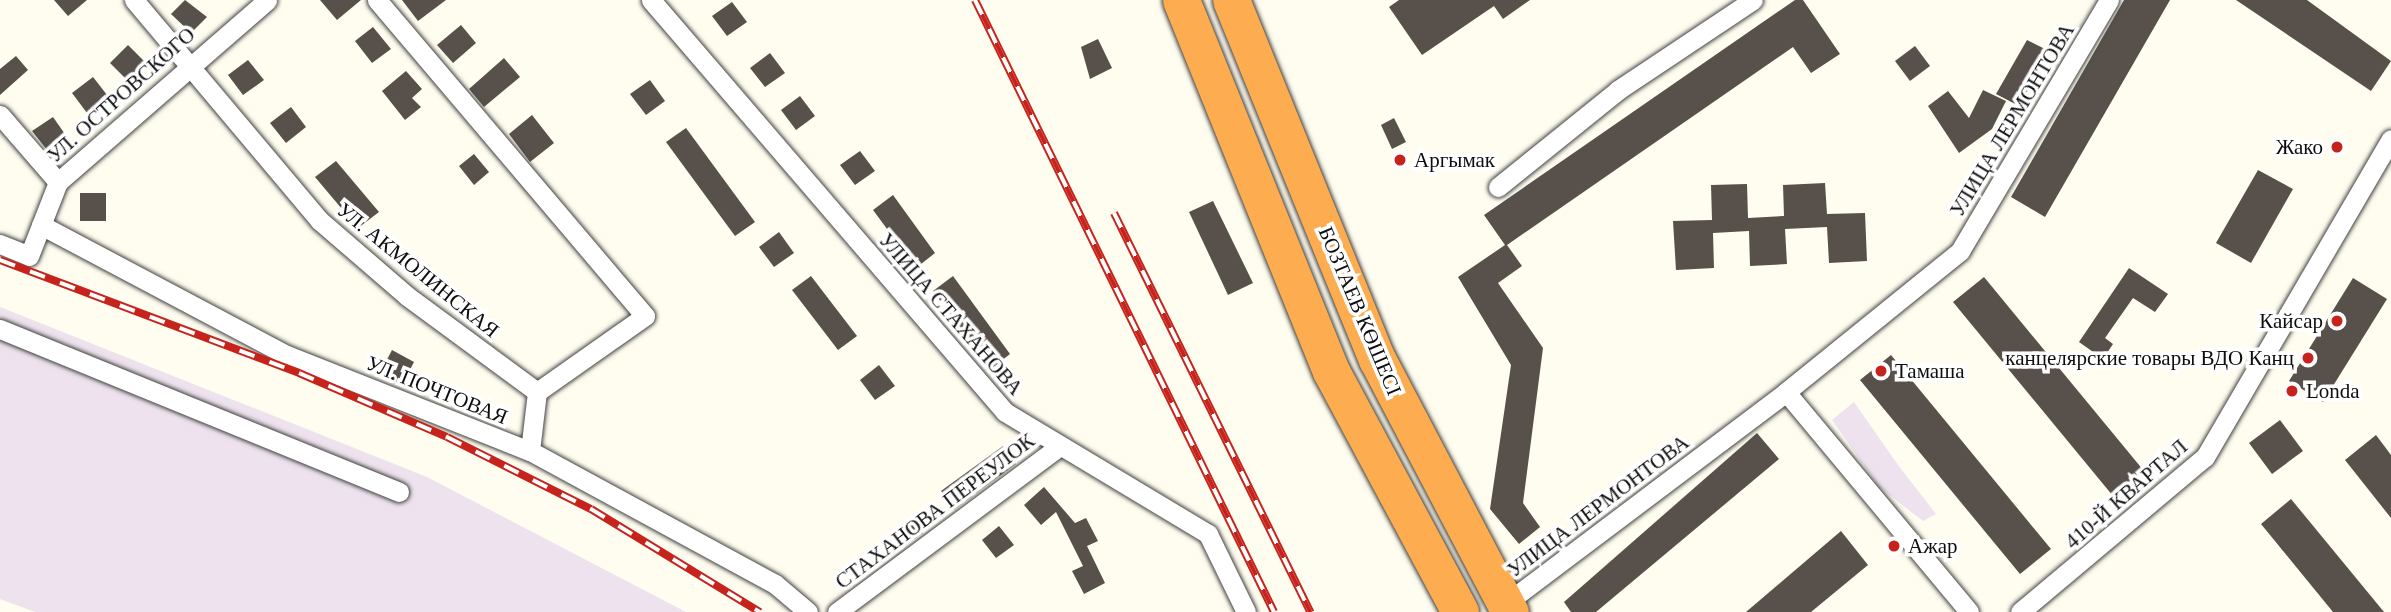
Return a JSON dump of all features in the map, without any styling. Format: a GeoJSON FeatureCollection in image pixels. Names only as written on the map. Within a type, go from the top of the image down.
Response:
{"type":"FeatureCollection","features":[{"type":"Feature","properties":{"kind":"highway"},"geometry":{"type":"LineString","coordinates":[[1181,0],[1331,371],[1460,612]]}},
{"type":"Feature","properties":{"kind":"highway","name":"БОЗТАЕВ КӨШЕСІ"},"geometry":{"type":"LineString","coordinates":[[1231,0],[1377,359],[1503,610]]}},
{"type":"Feature","properties":{"kind":"street","name":"УЛ. АКМОЛИНСКАЯ"},"geometry":{"type":"LineString","coordinates":[[134,0],[319,220],[407,296],[537,392]]}},
{"type":"Feature","properties":{"kind":"street","name":"УЛ. ОСТРОВСКОГО"},"geometry":{"type":"LineString","coordinates":[[0,244],[29,256],[58,182],[187,64],[267,0]]}},
{"type":"Feature","properties":{"kind":"street","name":"УЛ. ПОЧТОВАЯ"},"geometry":{"type":"LineString","coordinates":[[377,0],[645,316],[537,392]]}},
{"type":"Feature","properties":{"kind":"street","name":"УЛИЦА СТАХАНОВА"},"geometry":{"type":"LineString","coordinates":[[651,0],[1005,412],[1208,534],[1246,612]]}},
{"type":"Feature","properties":{"kind":"street"},"geometry":{"type":"LineString","coordinates":[[1499,187],[1618,90],[1753,0]]}},
{"type":"Feature","properties":{"kind":"street","name":"УЛИЦА ЛЕРМОНТОВА"},"geometry":{"type":"LineString","coordinates":[[1503,610],[1786,392],[1960,251],[2109,0]]}},
{"type":"Feature","properties":{"kind":"street"},"geometry":{"type":"LineString","coordinates":[[0,116],[58,182]]}},
{"type":"Feature","properties":{"kind":"street","name":"410-Й КВАРТАЛ"},"geometry":{"type":"LineString","coordinates":[[2020,612],[2205,457],[2391,139]]}},
{"type":"Feature","properties":{"kind":"street","name":"УЛ. ПОЧТОВАЯ"},"geometry":{"type":"LineString","coordinates":[[41,226],[287,355],[530,451],[775,584],[808,612]]}},
{"type":"Feature","properties":{"kind":"street"},"geometry":{"type":"LineString","coordinates":[[0,329],[399,492]]}},
{"type":"Feature","properties":{"kind":"street"},"geometry":{"type":"LineString","coordinates":[[530,451],[537,392]]}},
{"type":"Feature","properties":{"kind":"street"},"geometry":{"type":"LineString","coordinates":[[1786,392],[1969,612]]}},
{"type":"Feature","properties":{"kind":"street","name":"СТАХАНОВА ПЕРЕУЛОК"},"geometry":{"type":"LineString","coordinates":[[837,612],[1060,446]]}},
{"type":"Feature","properties":{"kind":"shaded area"},"geometry":{"type":"Polygon","coordinates":[[[0,307],[427,477],[686,612],[35,612],[0,599],[0,307]]]}},
{"type":"Feature","properties":{"kind":"shaded area"},"geometry":{"type":"Polygon","coordinates":[[[1854,402],[1936,514],[1923,521],[1879,487],[1832,420],[1854,402]]]}},
{"type":"Feature","properties":{"kind":"building"},"geometry":{"type":"Polygon","coordinates":[[[54,0],[87,0],[68,16],[54,0]]]}},
{"type":"Feature","properties":{"kind":"building"},"geometry":{"type":"Polygon","coordinates":[[[185,0],[207,17],[191,33],[171,14],[185,0]]]}},
{"type":"Feature","properties":{"kind":"building"},"geometry":{"type":"Polygon","coordinates":[[[320,0],[361,0],[337,20],[320,0]]]}},
{"type":"Feature","properties":{"kind":"building"},"geometry":{"type":"Polygon","coordinates":[[[402,0],[446,0],[418,21],[402,0]]]}},
{"type":"Feature","properties":{"kind":"building"},"geometry":{"type":"Polygon","coordinates":[[[1399,0],[1530,0],[1503,19],[1494,6],[1422,55],[1389,7],[1399,0]]]}},
{"type":"Feature","properties":{"kind":"building"},"geometry":{"type":"Polygon","coordinates":[[[1795,0],[1803,0],[1840,54],[1811,73],[1793,47],[1507,245],[1522,266],[1498,283],[1543,348],[1523,503],[1540,527],[1519,544],[1490,509],[1511,365],[1458,277],[1505,245],[1484,215],[1795,0]]]}},
{"type":"Feature","properties":{"kind":"building"},"geometry":{"type":"Polygon","coordinates":[[[2124,0],[2170,0],[2045,217],[2011,197],[2124,0]]]}},
{"type":"Feature","properties":{"kind":"building"},"geometry":{"type":"Polygon","coordinates":[[[2236,0],[2307,0],[2391,61],[2371,91],[2236,0]]]}},
{"type":"Feature","properties":{"kind":"building"},"geometry":{"type":"Polygon","coordinates":[[[732,2],[747,22],[727,36],[712,16],[732,2]]]}},
{"type":"Feature","properties":{"kind":"building"},"geometry":{"type":"Polygon","coordinates":[[[461,25],[476,43],[453,63],[437,45],[461,25]]]}},
{"type":"Feature","properties":{"kind":"building"},"geometry":{"type":"Polygon","coordinates":[[[373,27],[391,49],[372,63],[355,41],[373,27]]]}},
{"type":"Feature","properties":{"kind":"building"},"geometry":{"type":"Polygon","coordinates":[[[1098,39],[1112,68],[1090,79],[1081,47],[1098,39]]]}},
{"type":"Feature","properties":{"kind":"building"},"geometry":{"type":"Polygon","coordinates":[[[2027,40],[2049,51],[2019,106],[1996,94],[2027,40]]]}},
{"type":"Feature","properties":{"kind":"building"},"geometry":{"type":"Polygon","coordinates":[[[128,45],[148,65],[130,83],[110,63],[128,45]]]}},
{"type":"Feature","properties":{"kind":"building"},"geometry":{"type":"Polygon","coordinates":[[[1915,46],[1930,66],[1910,81],[1895,61],[1915,46]]]}},
{"type":"Feature","properties":{"kind":"building"},"geometry":{"type":"Polygon","coordinates":[[[770,53],[785,73],[765,87],[750,68],[770,53]]]}},
{"type":"Feature","properties":{"kind":"building"},"geometry":{"type":"Polygon","coordinates":[[[16,56],[28,70],[0,95],[0,69],[16,56]]]}},
{"type":"Feature","properties":{"kind":"building"},"geometry":{"type":"Polygon","coordinates":[[[504,58],[520,77],[484,107],[469,89],[504,58]]]}},
{"type":"Feature","properties":{"kind":"building"},"geometry":{"type":"Polygon","coordinates":[[[248,60],[264,80],[243,95],[228,75],[248,60]]]}},
{"type":"Feature","properties":{"kind":"building"},"geometry":{"type":"Polygon","coordinates":[[[406,71],[422,89],[412,98],[421,107],[405,120],[382,91],[406,71]]]}},
{"type":"Feature","properties":{"kind":"building"},"geometry":{"type":"Polygon","coordinates":[[[93,77],[111,100],[90,117],[72,93],[93,77]]]}},
{"type":"Feature","properties":{"kind":"building"},"geometry":{"type":"Polygon","coordinates":[[[650,80],[665,101],[646,115],[630,94],[650,80]]]}},
{"type":"Feature","properties":{"kind":"building"},"geometry":{"type":"Polygon","coordinates":[[[1983,90],[2006,101],[1992,129],[1959,153],[1928,106],[1948,91],[1969,118],[1983,90]]]}},
{"type":"Feature","properties":{"kind":"building"},"geometry":{"type":"Polygon","coordinates":[[[800,96],[815,116],[796,130],[781,110],[800,96]]]}},
{"type":"Feature","properties":{"kind":"building"},"geometry":{"type":"Polygon","coordinates":[[[291,107],[306,127],[286,143],[270,123],[291,107]]]}},
{"type":"Feature","properties":{"kind":"building"},"geometry":{"type":"Polygon","coordinates":[[[532,115],[554,143],[530,162],[509,134],[532,115]]]}},
{"type":"Feature","properties":{"kind":"building"},"geometry":{"type":"Polygon","coordinates":[[[53,117],[67,137],[47,150],[32,131],[53,117]]]}},
{"type":"Feature","properties":{"kind":"building"},"geometry":{"type":"Polygon","coordinates":[[[1394,118],[1406,142],[1392,149],[1381,125],[1394,118]]]}},
{"type":"Feature","properties":{"kind":"building"},"geometry":{"type":"Polygon","coordinates":[[[686,128],[755,222],[735,236],[666,142],[686,128]]]}},
{"type":"Feature","properties":{"kind":"building"},"geometry":{"type":"Polygon","coordinates":[[[860,151],[875,171],[855,185],[840,165],[860,151]]]}},
{"type":"Feature","properties":{"kind":"building"},"geometry":{"type":"Polygon","coordinates":[[[474,154],[489,172],[474,185],[459,166],[474,154]]]}},
{"type":"Feature","properties":{"kind":"building"},"geometry":{"type":"Polygon","coordinates":[[[336,161],[379,212],[358,228],[315,177],[336,161]]]}},
{"type":"Feature","properties":{"kind":"building"},"geometry":{"type":"Polygon","coordinates":[[[2258,170],[2293,189],[2251,263],[2216,243],[2258,170]]]}},
{"type":"Feature","properties":{"kind":"building"},"geometry":{"type":"Polygon","coordinates":[[[1825,183],[1827,214],[1865,213],[1867,261],[1829,263],[1827,227],[1785,229],[1787,264],[1750,266],[1749,231],[1713,233],[1714,268],[1676,270],[1673,221],[1712,220],[1711,185],[1747,184],[1748,218],[1784,216],[1783,185],[1825,183]]]}},
{"type":"Feature","properties":{"kind":"building"},"geometry":{"type":"Polygon","coordinates":[[[80,193],[106,193],[106,221],[80,221],[80,193]]]}},
{"type":"Feature","properties":{"kind":"building"},"geometry":{"type":"Polygon","coordinates":[[[893,195],[935,253],[916,268],[873,210],[893,195]]]}},
{"type":"Feature","properties":{"kind":"building"},"geometry":{"type":"Polygon","coordinates":[[[1213,201],[1253,283],[1228,295],[1189,212],[1213,201]]]}},
{"type":"Feature","properties":{"kind":"building"},"geometry":{"type":"Polygon","coordinates":[[[779,232],[794,253],[774,267],[759,247],[779,232]]]}},
{"type":"Feature","properties":{"kind":"building"},"geometry":{"type":"Polygon","coordinates":[[[2129,268],[2168,294],[2155,312],[2133,298],[2105,338],[2113,344],[2103,359],[2079,342],[2129,268]]]}},
{"type":"Feature","properties":{"kind":"building"},"geometry":{"type":"Polygon","coordinates":[[[811,276],[857,336],[838,350],[792,290],[811,276]]]}},
{"type":"Feature","properties":{"kind":"building"},"geometry":{"type":"Polygon","coordinates":[[[953,276],[1010,354],[991,369],[933,291],[953,276]]]}},
{"type":"Feature","properties":{"kind":"building"},"geometry":{"type":"Polygon","coordinates":[[[1984,277],[2144,471],[2113,496],[1953,302],[1984,277]]]}},
{"type":"Feature","properties":{"kind":"building"},"geometry":{"type":"Polygon","coordinates":[[[2353,278],[2387,299],[2323,402],[2289,381],[2353,278]]]}},
{"type":"Feature","properties":{"kind":"building"},"geometry":{"type":"Polygon","coordinates":[[[392,350],[414,362],[402,385],[380,373],[392,350]]]}},
{"type":"Feature","properties":{"kind":"building"},"geometry":{"type":"Polygon","coordinates":[[[1891,355],[2051,549],[2020,574],[1860,380],[1891,355]]]}},
{"type":"Feature","properties":{"kind":"building"},"geometry":{"type":"Polygon","coordinates":[[[879,365],[895,386],[875,400],[860,380],[879,365]]]}},
{"type":"Feature","properties":{"kind":"building"},"geometry":{"type":"Polygon","coordinates":[[[2280,420],[2303,451],[2272,474],[2249,443],[2280,420]]]}},
{"type":"Feature","properties":{"kind":"building"},"geometry":{"type":"Polygon","coordinates":[[[1757,433],[1779,459],[1596,612],[1571,612],[1564,602],[1757,433]]]}},
{"type":"Feature","properties":{"kind":"building"},"geometry":{"type":"Polygon","coordinates":[[[2376,435],[2391,455],[2391,518],[2345,460],[2376,435]]]}},
{"type":"Feature","properties":{"kind":"building"},"geometry":{"type":"Polygon","coordinates":[[[1003,446],[1016,464],[954,510],[941,491],[1003,446]]]}},
{"type":"Feature","properties":{"kind":"building"},"geometry":{"type":"Polygon","coordinates":[[[1044,487],[1075,523],[1086,518],[1098,541],[1087,546],[1105,583],[1084,594],[1072,571],[1083,566],[1056,512],[1041,525],[1024,505],[1044,487]]]}},
{"type":"Feature","properties":{"kind":"building"},"geometry":{"type":"Polygon","coordinates":[[[2291,499],[2384,612],[2333,612],[2261,524],[2291,499]]]}},
{"type":"Feature","properties":{"kind":"building"},"geometry":{"type":"Polygon","coordinates":[[[912,518],[923,533],[905,546],[894,530],[912,518]]]}},
{"type":"Feature","properties":{"kind":"building"},"geometry":{"type":"Polygon","coordinates":[[[999,526],[1014,545],[996,558],[982,540],[999,526]]]}},
{"type":"Feature","properties":{"kind":"building"},"geometry":{"type":"Polygon","coordinates":[[[1841,531],[1868,565],[1811,612],[1746,612],[1841,531]]]}},
{"type":"Feature","properties":{"kind":"railway"},"geometry":{"type":"LineString","coordinates":[[975,0],[1274,612]]}},
{"type":"Feature","properties":{"kind":"railway"},"geometry":{"type":"LineString","coordinates":[[1114,213],[1310,612]]}},
{"type":"Feature","properties":{"kind":"railway"},"geometry":{"type":"LineString","coordinates":[[0,260],[299,373],[447,437],[591,509],[760,612]]}},
{"type":"Feature","properties":{"kind":"place","name":"Жако"},"geometry":{"type":"Point","coordinates":[2337,147]}},
{"type":"Feature","properties":{"kind":"place","name":"Аргымак"},"geometry":{"type":"Point","coordinates":[1400,160]}},
{"type":"Feature","properties":{"kind":"place","name":"Кайсар"},"geometry":{"type":"Point","coordinates":[2337,321]}},
{"type":"Feature","properties":{"kind":"place","name":"канцелярские товары ВДО Канц"},"geometry":{"type":"Point","coordinates":[2308,358]}},
{"type":"Feature","properties":{"kind":"place","name":"Тамаша"},"geometry":{"type":"Point","coordinates":[1881,371]}},
{"type":"Feature","properties":{"kind":"place","name":"Londa"},"geometry":{"type":"Point","coordinates":[2292,391]}},
{"type":"Feature","properties":{"kind":"place","name":"Ажар"},"geometry":{"type":"Point","coordinates":[1894,546]}}]}
